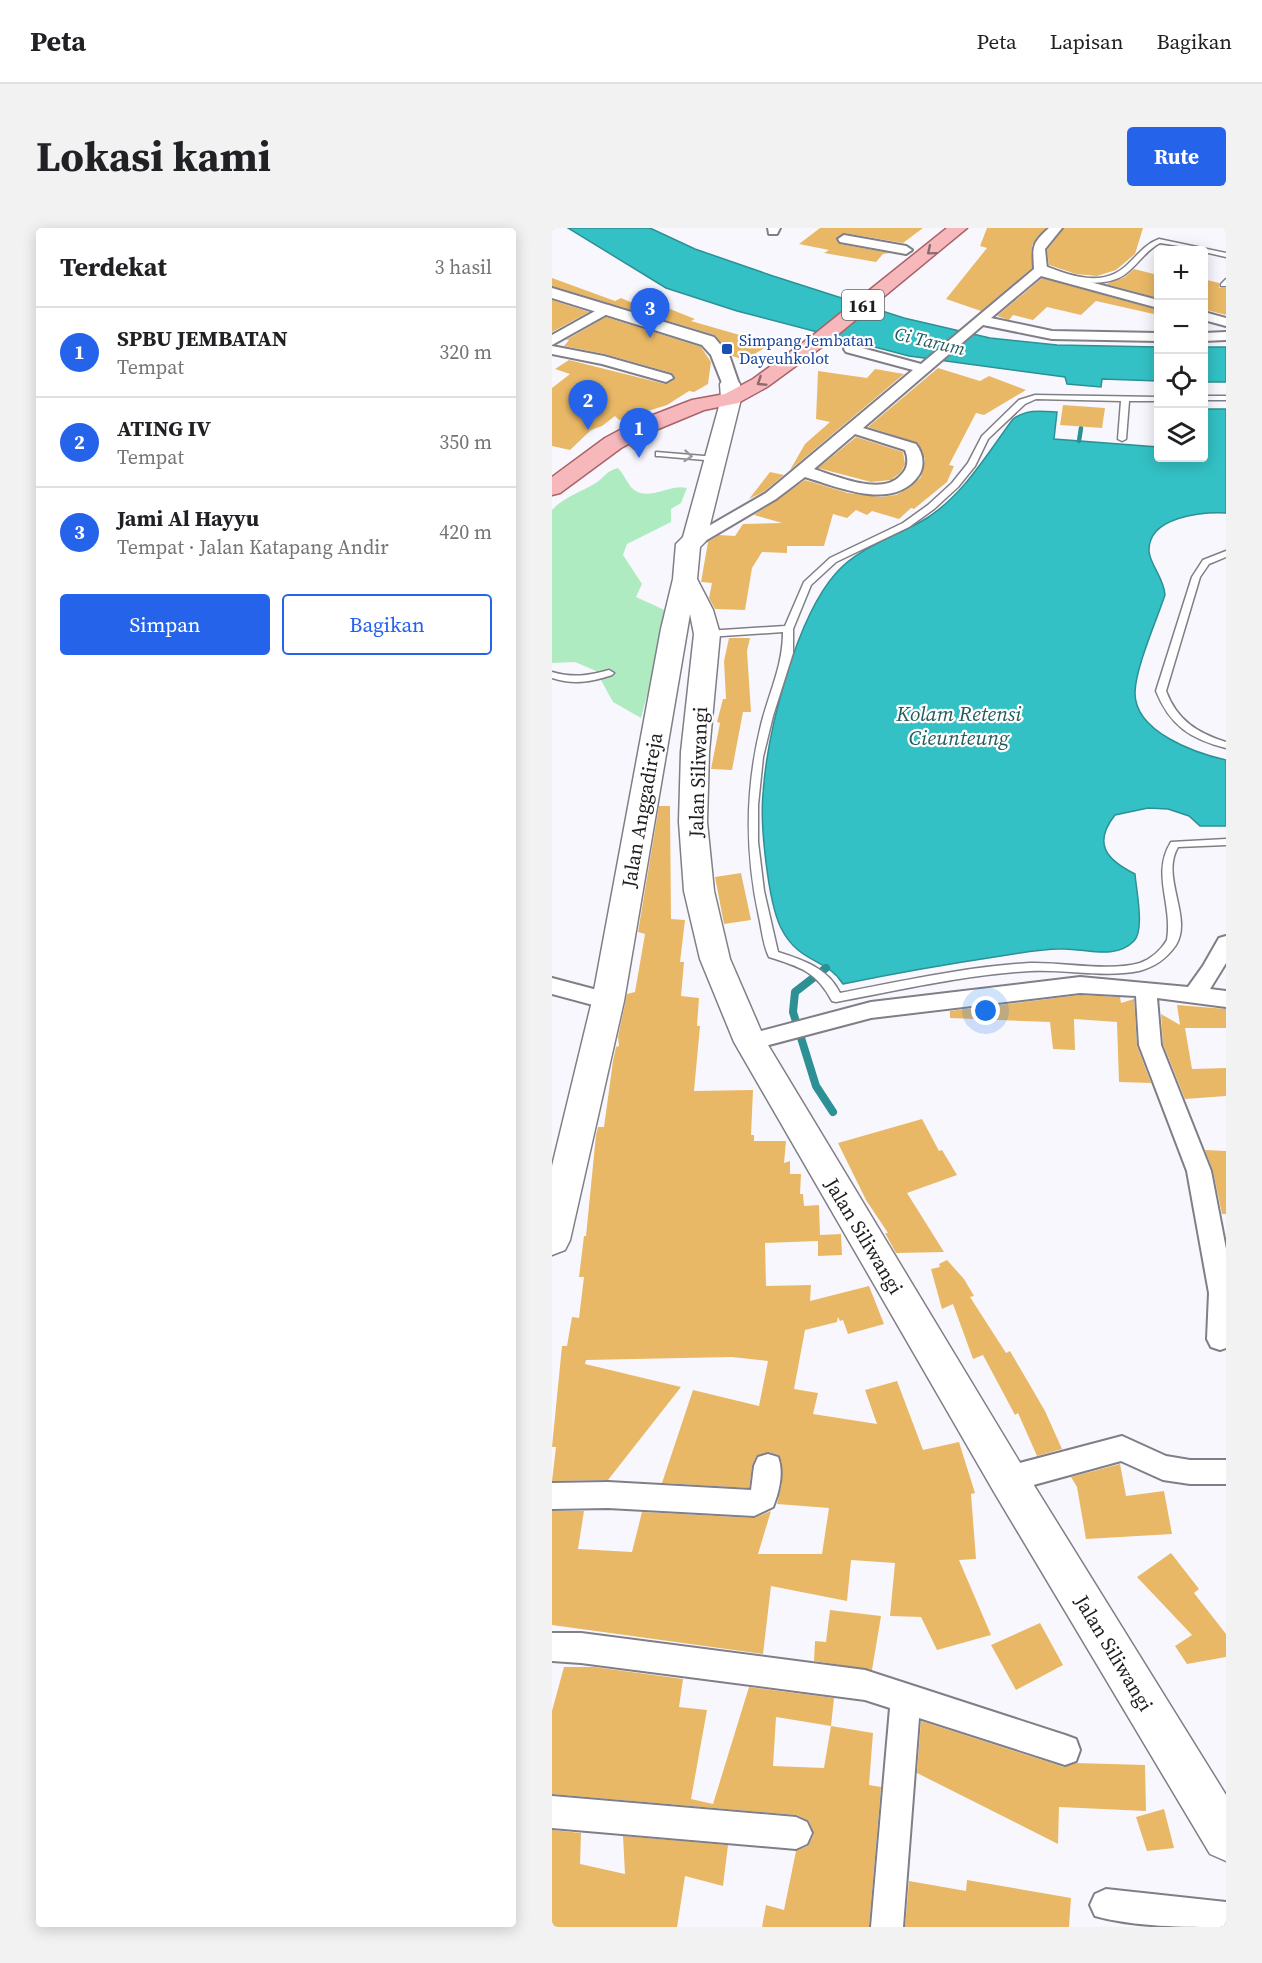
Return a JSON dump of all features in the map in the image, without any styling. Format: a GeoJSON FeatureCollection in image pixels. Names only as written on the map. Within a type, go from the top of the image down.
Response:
{"type":"FeatureCollection","features":[{"type":"Feature","properties":{"kind":"main road","name":"161"},"geometry":{"type":"LineString","coordinates":[[731,391],[801,330],[934,228]]}},
{"type":"Feature","properties":{"kind":"main road","name":"161"},"geometry":{"type":"LineString","coordinates":[[556,480],[699,404],[731,391],[760,383],[823,337],[958,228]]}},
{"type":"Feature","properties":{"kind":"main road","name":"Jalan Anggadireja"},"geometry":{"type":"LineString","coordinates":[[552,1240],[608,1001],[674,629],[685,579],[688,544],[694,541],[731,391]]}},
{"type":"Feature","properties":{"kind":"main road","name":"Jalan Siliwangi"},"geometry":{"type":"LineString","coordinates":[[685,579],[701,610],[707,634],[695,753],[693,822],[699,891],[716,958],[750,1042],[1008,1479],[1224,1830]]}},
{"type":"Feature","properties":{"kind":"street"},"geometry":{"type":"LineString","coordinates":[[1056,228],[1038,248],[1037,257],[1041,268],[1051,276],[1154,303]]}},
{"type":"Feature","properties":{"kind":"street"},"geometry":{"type":"LineString","coordinates":[[844,239],[906,250]]}},
{"type":"Feature","properties":{"kind":"street"},"geometry":{"type":"LineString","coordinates":[[694,541],[771,496],[803,471],[1041,268]]}},
{"type":"Feature","properties":{"kind":"street"},"geometry":{"type":"LineString","coordinates":[[555,296],[606,309],[708,341],[715,346],[724,362],[731,391]]}},
{"type":"Feature","properties":{"kind":"street"},"geometry":{"type":"LineString","coordinates":[[552,341],[606,309]]}},
{"type":"Feature","properties":{"kind":"street"},"geometry":{"type":"LineString","coordinates":[[1208,317],[1226,322]]}},
{"type":"Feature","properties":{"kind":"street"},"geometry":{"type":"LineString","coordinates":[[976,322],[1052,335],[1154,337]]}},
{"type":"Feature","properties":{"kind":"street"},"geometry":{"type":"LineString","coordinates":[[1208,337],[1226,336]]}},
{"type":"Feature","properties":{"kind":"street"},"geometry":{"type":"LineString","coordinates":[[552,350],[604,360],[666,378]]}},
{"type":"Feature","properties":{"kind":"street"},"geometry":{"type":"LineString","coordinates":[[851,350],[925,365]]}},
{"type":"Feature","properties":{"kind":"street"},"geometry":{"type":"LineString","coordinates":[[803,471],[878,491],[895,489],[910,476],[915,462],[910,447],[852,429]]}},
{"type":"Feature","properties":{"kind":"street"},"geometry":{"type":"LineString","coordinates":[[1193,996],[1212,970],[1226,943]]}},
{"type":"Feature","properties":{"kind":"street"},"geometry":{"type":"LineString","coordinates":[[750,1042],[871,1011],[1080,985],[1146,989],[1226,999]]}},
{"type":"Feature","properties":{"kind":"street"},"geometry":{"type":"LineString","coordinates":[[552,986],[608,1001]]}},
{"type":"Feature","properties":{"kind":"street"},"geometry":{"type":"LineString","coordinates":[[1146,989],[1150,1045],[1199,1172],[1222,1293],[1220,1339]]}},
{"type":"Feature","properties":{"kind":"street"},"geometry":{"type":"LineString","coordinates":[[1008,1479],[1122,1448],[1163,1468],[1190,1472],[1226,1472]]}},
{"type":"Feature","properties":{"kind":"street"},"geometry":{"type":"LineString","coordinates":[[552,1496],[608,1495],[754,1503],[763,1498],[768,1466]]}},
{"type":"Feature","properties":{"kind":"street"},"geometry":{"type":"LineString","coordinates":[[552,1647],[581,1648],[865,1685],[1065,1750]]}},
{"type":"Feature","properties":{"kind":"street"},"geometry":{"type":"LineString","coordinates":[[887,1927],[906,1698]]}},
{"type":"Feature","properties":{"kind":"street"},"geometry":{"type":"LineString","coordinates":[[552,1812],[796,1833]]}},
{"type":"Feature","properties":{"kind":"street"},"geometry":{"type":"LineString","coordinates":[[1106,1905],[1226,1918]]}},
{"type":"Feature","properties":{"kind":"lane"},"geometry":{"type":"LineString","coordinates":[[1041,268],[1070,277],[1104,279],[1119,275],[1155,242],[1164,241],[1185,246]]}},
{"type":"Feature","properties":{"kind":"lane"},"geometry":{"type":"LineString","coordinates":[[1208,251],[1226,255]]}},
{"type":"Feature","properties":{"kind":"lane"},"geometry":{"type":"LineString","coordinates":[[1154,399],[1035,397],[1022,402],[985,438],[972,464],[955,485],[931,507],[906,525],[833,560],[807,584],[788,629],[788,653],[758,757],[753,805],[753,842],[759,891],[773,954],[805,964],[822,975],[832,986],[836,998],[966,974],[1023,968],[1137,968],[1158,959],[1173,942],[1175,922],[1167,865],[1168,851],[1175,844],[1226,842]]}},
{"type":"Feature","properties":{"kind":"lane"},"geometry":{"type":"LineString","coordinates":[[1208,398],[1226,398]]}},
{"type":"Feature","properties":{"kind":"lane"},"geometry":{"type":"LineString","coordinates":[[1122,439],[1125,399]]}},
{"type":"Feature","properties":{"kind":"lane"},"geometry":{"type":"LineString","coordinates":[[660,454],[716,459]]}},
{"type":"Feature","properties":{"kind":"lane"},"geometry":{"type":"LineString","coordinates":[[1226,554],[1206,562],[1196,577],[1161,691],[1166,708],[1179,723],[1195,735],[1226,745]]}},
{"type":"Feature","properties":{"kind":"lane"},"geometry":{"type":"LineString","coordinates":[[707,634],[788,629]]}},
{"type":"Feature","properties":{"kind":"lane"},"geometry":{"type":"LineString","coordinates":[[552,675],[581,680],[597,678],[609,673]]}},
{"type":"Feature","properties":{"kind":"green space"},"geometry":{"type":"Polygon","coordinates":[[[618,468],[630,486],[638,492],[645,494],[680,487],[687,488],[681,503],[671,509],[671,522],[627,544],[623,555],[642,584],[636,597],[669,612],[641,718],[613,702],[596,671],[575,662],[552,663],[552,510],[567,498],[618,468]]]}},
{"type":"Feature","properties":{"kind":"water","name":"Ci Tarum"},"geometry":{"type":"Polygon","coordinates":[[[568,228],[650,228],[695,249],[773,276],[904,318],[990,338],[1057,345],[1154,347],[1154,381],[1102,379],[1101,387],[1067,384],[1065,377],[909,356],[737,311],[666,288],[568,228]]]}},
{"type":"Feature","properties":{"kind":"water"},"geometry":{"type":"Polygon","coordinates":[[[1208,347],[1226,347],[1226,382],[1208,382],[1208,347]]]}},
{"type":"Feature","properties":{"kind":"water","name":"Kolam Retensi Cieunteung"},"geometry":{"type":"Polygon","coordinates":[[[1208,409],[1226,409],[1226,513],[1178,518],[1157,530],[1151,539],[1150,556],[1165,595],[1142,658],[1135,693],[1138,707],[1145,719],[1156,729],[1184,746],[1226,760],[1226,826],[1200,826],[1189,816],[1168,809],[1148,808],[1115,815],[1104,834],[1104,843],[1110,857],[1135,874],[1138,899],[1139,928],[1134,941],[1127,947],[1110,952],[1040,950],[942,965],[843,984],[829,969],[804,955],[788,940],[776,916],[766,863],[762,807],[770,739],[786,677],[797,646],[822,592],[837,572],[857,555],[927,518],[940,508],[964,485],[1013,419],[1034,411],[1057,412],[1054,439],[1154,447],[1154,462],[1208,462],[1208,409]]]}},
{"type":"Feature","properties":{"kind":"building"},"geometry":{"type":"Polygon","coordinates":[[[820,228],[923,228],[903,243],[844,233],[836,239],[840,244],[890,253],[883,254],[876,262],[824,253],[829,250],[799,244],[820,228]]]}},
{"type":"Feature","properties":{"kind":"building"},"geometry":{"type":"Polygon","coordinates":[[[987,228],[1046,228],[1032,245],[1032,268],[981,311],[946,299],[987,248],[980,246],[987,228]]]}},
{"type":"Feature","properties":{"kind":"building"},"geometry":{"type":"Polygon","coordinates":[[[1064,228],[1143,228],[1135,254],[1116,270],[1097,276],[1076,274],[1049,265],[1047,250],[1064,228]]]}},
{"type":"Feature","properties":{"kind":"building"},"geometry":{"type":"Polygon","coordinates":[[[1134,269],[1154,274],[1154,297],[1106,284],[1125,277],[1134,269]]]}},
{"type":"Feature","properties":{"kind":"building"},"geometry":{"type":"Polygon","coordinates":[[[552,278],[615,301],[621,298],[642,307],[650,303],[660,305],[695,319],[691,321],[771,344],[745,360],[732,356],[715,335],[552,286],[552,278]]]}},
{"type":"Feature","properties":{"kind":"building"},"geometry":{"type":"Polygon","coordinates":[[[1042,278],[1154,309],[1154,314],[1096,301],[1081,315],[1047,307],[1033,320],[1013,315],[1009,320],[997,316],[1042,278]]]}},
{"type":"Feature","properties":{"kind":"building"},"geometry":{"type":"Polygon","coordinates":[[[1208,280],[1219,283],[1219,288],[1226,288],[1226,315],[1208,310],[1208,280]]]}},
{"type":"Feature","properties":{"kind":"building"},"geometry":{"type":"Polygon","coordinates":[[[552,300],[589,312],[552,332],[552,300]]]}},
{"type":"Feature","properties":{"kind":"building"},"geometry":{"type":"Polygon","coordinates":[[[606,317],[701,347],[711,362],[708,384],[694,392],[689,391],[667,405],[619,420],[615,416],[602,426],[591,430],[570,450],[552,446],[552,388],[570,374],[555,369],[569,360],[665,384],[675,379],[672,373],[605,354],[564,346],[569,340],[566,340],[606,317]]]}},
{"type":"Feature","properties":{"kind":"building"},"geometry":{"type":"Polygon","coordinates":[[[938,368],[980,381],[989,376],[1026,390],[984,415],[976,413],[949,465],[954,466],[947,482],[914,509],[911,508],[899,519],[872,511],[867,515],[856,510],[847,518],[833,514],[824,546],[787,546],[787,553],[762,552],[752,568],[745,610],[715,609],[709,598],[712,583],[701,582],[708,542],[719,535],[735,536],[743,524],[782,523],[754,515],[805,480],[848,493],[881,497],[896,495],[909,488],[921,477],[925,459],[918,443],[868,427],[938,368]]]}},
{"type":"Feature","properties":{"kind":"building"},"geometry":{"type":"Polygon","coordinates":[[[875,369],[904,374],[790,470],[805,444],[830,422],[816,419],[818,371],[867,378],[875,369]]]}},
{"type":"Feature","properties":{"kind":"building"},"geometry":{"type":"Polygon","coordinates":[[[1063,405],[1105,408],[1102,428],[1060,425],[1063,405]]]}},
{"type":"Feature","properties":{"kind":"building"},"geometry":{"type":"Polygon","coordinates":[[[856,437],[903,452],[905,464],[901,472],[891,480],[871,482],[818,468],[856,437]]]}},
{"type":"Feature","properties":{"kind":"building"},"geometry":{"type":"Polygon","coordinates":[[[770,472],[784,475],[765,491],[749,499],[770,472]]]}},
{"type":"Feature","properties":{"kind":"building"},"geometry":{"type":"Polygon","coordinates":[[[729,638],[750,638],[747,651],[751,712],[743,712],[732,770],[711,769],[720,723],[717,722],[723,699],[726,699],[724,661],[729,638]]]}},
{"type":"Feature","properties":{"kind":"building"},"geometry":{"type":"Polygon","coordinates":[[[659,806],[670,806],[671,919],[685,920],[680,962],[684,962],[681,996],[699,998],[697,1026],[700,1026],[694,1091],[753,1090],[751,1135],[754,1135],[754,1141],[786,1141],[784,1163],[790,1161],[790,1174],[801,1174],[800,1194],[803,1194],[804,1206],[819,1205],[820,1235],[841,1234],[842,1255],[818,1256],[818,1241],[765,1243],[766,1286],[811,1285],[810,1301],[869,1286],[884,1324],[848,1334],[843,1320],[840,1321],[838,1317],[837,1322],[805,1330],[794,1389],[818,1393],[813,1414],[877,1424],[865,1390],[897,1381],[923,1450],[959,1442],[975,1493],[971,1494],[976,1559],[959,1560],[991,1635],[937,1650],[921,1617],[890,1616],[895,1563],[851,1560],[847,1601],[771,1586],[763,1654],[552,1625],[552,1511],[584,1511],[578,1549],[632,1552],[642,1512],[754,1518],[771,1511],[758,1554],[822,1554],[829,1508],[777,1504],[782,1483],[782,1463],[779,1455],[769,1452],[756,1456],[749,1488],[662,1483],[693,1390],[759,1406],[768,1361],[732,1357],[586,1360],[585,1364],[681,1387],[608,1480],[552,1481],[556,1447],[552,1447],[562,1346],[567,1346],[572,1317],[579,1318],[584,1277],[579,1277],[584,1236],[586,1236],[596,1135],[598,1127],[604,1127],[613,1061],[616,1047],[619,1046],[618,1037],[627,994],[635,992],[645,934],[638,932],[659,806]]]}},
{"type":"Feature","properties":{"kind":"building"},"geometry":{"type":"Polygon","coordinates":[[[741,873],[751,920],[724,924],[715,877],[741,873]]]}},
{"type":"Feature","properties":{"kind":"building"},"geometry":{"type":"Polygon","coordinates":[[[1080,995],[1120,997],[1121,1003],[1134,999],[1137,1046],[1151,1083],[1119,1082],[1117,1022],[1074,1019],[1075,1050],[1053,1049],[1050,1022],[950,1018],[950,1011],[1080,995]]]}},
{"type":"Feature","properties":{"kind":"building"},"geometry":{"type":"Polygon","coordinates":[[[1177,1005],[1226,1009],[1226,1028],[1185,1028],[1192,1069],[1226,1068],[1226,1096],[1185,1099],[1163,1044],[1161,1014],[1180,1025],[1177,1005]]]}},
{"type":"Feature","properties":{"kind":"building"},"geometry":{"type":"Polygon","coordinates":[[[922,1119],[939,1151],[942,1150],[957,1175],[907,1193],[944,1252],[896,1253],[885,1233],[888,1233],[866,1200],[838,1143],[922,1119]]]}},
{"type":"Feature","properties":{"kind":"building"},"geometry":{"type":"Polygon","coordinates":[[[1205,1150],[1226,1151],[1226,1214],[1222,1214],[1213,1171],[1205,1150]]]}},
{"type":"Feature","properties":{"kind":"building"},"geometry":{"type":"Polygon","coordinates":[[[947,1260],[964,1279],[974,1296],[970,1297],[1006,1353],[1010,1351],[1045,1411],[1062,1449],[1037,1456],[1018,1413],[1015,1415],[983,1355],[973,1359],[953,1304],[942,1309],[931,1269],[940,1267],[939,1264],[947,1260]]]}},
{"type":"Feature","properties":{"kind":"building"},"geometry":{"type":"Polygon","coordinates":[[[1120,1464],[1126,1496],[1164,1491],[1172,1534],[1086,1539],[1077,1487],[1071,1477],[1120,1464]]]}},
{"type":"Feature","properties":{"kind":"building"},"geometry":{"type":"Polygon","coordinates":[[[1171,1553],[1199,1589],[1194,1593],[1226,1634],[1226,1657],[1187,1664],[1175,1646],[1192,1635],[1137,1577],[1171,1553]]]}},
{"type":"Feature","properties":{"kind":"building"},"geometry":{"type":"Polygon","coordinates":[[[830,1610],[881,1616],[872,1670],[814,1661],[815,1641],[826,1642],[830,1610]]]}},
{"type":"Feature","properties":{"kind":"building"},"geometry":{"type":"Polygon","coordinates":[[[1040,1623],[1063,1665],[1016,1690],[991,1645],[1040,1623]]]}},
{"type":"Feature","properties":{"kind":"building"},"geometry":{"type":"Polygon","coordinates":[[[564,1667],[594,1667],[683,1679],[679,1707],[707,1710],[691,1799],[713,1804],[749,1687],[834,1698],[831,1726],[873,1733],[869,1785],[881,1787],[869,1927],[762,1927],[766,1905],[784,1910],[796,1851],[808,1846],[814,1834],[809,1821],[797,1815],[552,1794],[552,1711],[564,1667]],[[776,1717],[773,1766],[824,1768],[831,1726],[776,1717]]]}},
{"type":"Feature","properties":{"kind":"building"},"geometry":{"type":"Polygon","coordinates":[[[921,1721],[1064,1767],[1076,1763],[1145,1765],[1146,1811],[1059,1807],[1058,1844],[917,1773],[921,1721]]]}},
{"type":"Feature","properties":{"kind":"building"},"geometry":{"type":"Polygon","coordinates":[[[1164,1809],[1174,1848],[1147,1851],[1136,1817],[1164,1809]]]}},
{"type":"Feature","properties":{"kind":"building"},"geometry":{"type":"Polygon","coordinates":[[[552,1830],[581,1833],[580,1864],[625,1874],[623,1836],[728,1845],[723,1886],[685,1876],[677,1927],[552,1927],[552,1830]]]}},
{"type":"Feature","properties":{"kind":"building"},"geometry":{"type":"Polygon","coordinates":[[[967,1880],[1071,1898],[1069,1927],[905,1927],[909,1881],[966,1891],[967,1880]]]}},
{"type":"Feature","properties":{"kind":"waterway"},"geometry":{"type":"LineString","coordinates":[[1079,441],[1081,428]]}},
{"type":"Feature","properties":{"kind":"waterway"},"geometry":{"type":"LineString","coordinates":[[826,968],[795,992],[793,1012],[816,1086],[833,1112]]}},
{"type":"Feature","properties":{"kind":"place","name":"Jami Al Hayyu"},"geometry":{"type":"Point","coordinates":[650,338]}},
{"type":"Feature","properties":{"kind":"place","name":"Simpang Jembatan Dayeuhkolot"},"geometry":{"type":"Point","coordinates":[727,349]}},
{"type":"Feature","properties":{"kind":"place","name":"ATING IV"},"geometry":{"type":"Point","coordinates":[588,430]}},
{"type":"Feature","properties":{"kind":"place","name":"SPBU JEMBATAN"},"geometry":{"type":"Point","coordinates":[639,458]}}]}
